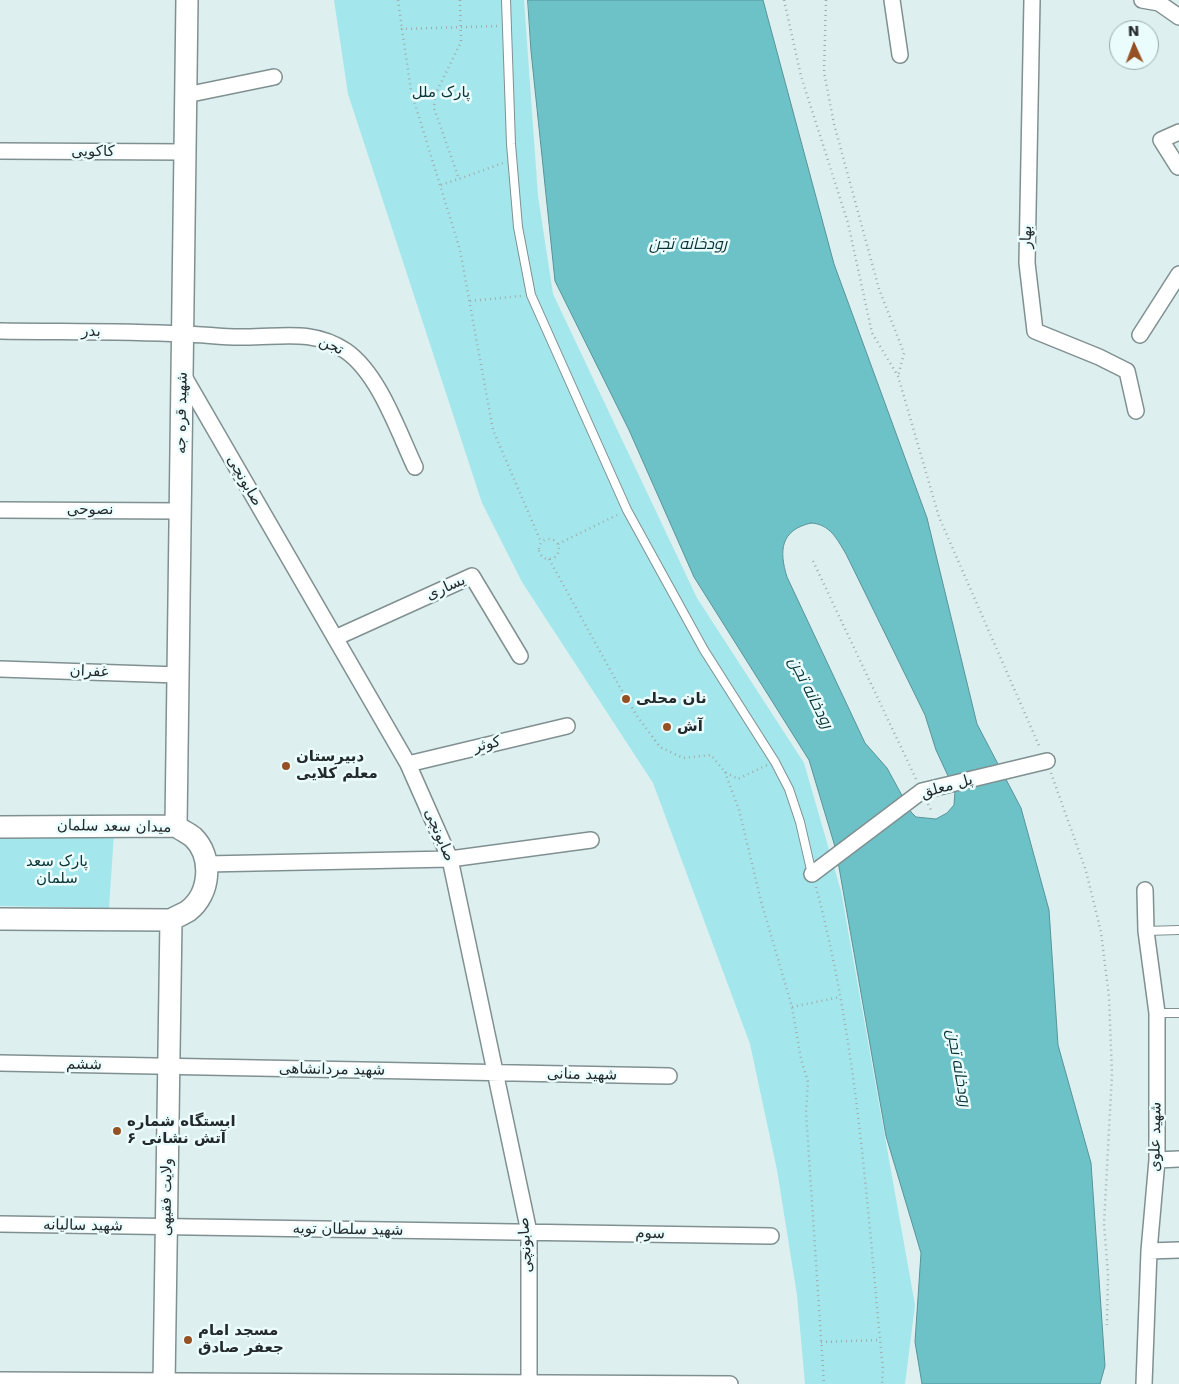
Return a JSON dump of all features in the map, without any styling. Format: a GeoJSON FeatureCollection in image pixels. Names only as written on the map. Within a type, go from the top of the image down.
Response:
{"type":"FeatureCollection","features":[{"type":"Feature","properties":{"kind":"street","name":"شهید قره جه"},"geometry":{"type":"LineString","coordinates":[[176,826],[187,0]]}},
{"type":"Feature","properties":{"kind":"street"},"geometry":{"type":"LineString","coordinates":[[892,0],[900,55]]}},
{"type":"Feature","properties":{"kind":"street","name":"بهار"},"geometry":{"type":"LineString","coordinates":[[1032,0],[1027,263],[1035,331],[1127,371],[1136,411]]}},
{"type":"Feature","properties":{"kind":"street"},"geometry":{"type":"LineString","coordinates":[[1142,0],[1159,3],[1179,16]]}},
{"type":"Feature","properties":{"kind":"street"},"geometry":{"type":"LineString","coordinates":[[186,95],[274,77]]}},
{"type":"Feature","properties":{"kind":"street"},"geometry":{"type":"LineString","coordinates":[[1178,167],[1161,140],[1179,132]]}},
{"type":"Feature","properties":{"kind":"street","name":"کاکویی"},"geometry":{"type":"LineString","coordinates":[[0,151],[185,152]]}},
{"type":"Feature","properties":{"kind":"street"},"geometry":{"type":"LineString","coordinates":[[1140,335],[1179,274]]}},
{"type":"Feature","properties":{"kind":"street","name":"بدر"},"geometry":{"type":"LineString","coordinates":[[0,331],[183,334]]}},
{"type":"Feature","properties":{"kind":"street","name":"تجن"},"geometry":{"type":"LineString","coordinates":[[183,334],[247,338],[282,334],[308,336],[332,343],[347,352],[373,378],[415,467]]}},
{"type":"Feature","properties":{"kind":"street","name":"صابونچی"},"geometry":{"type":"LineString","coordinates":[[182,373],[408,764],[450,859],[529,1232],[529,1384]]}},
{"type":"Feature","properties":{"kind":"street","name":"نصوحی"},"geometry":{"type":"LineString","coordinates":[[0,510],[180,511]]}},
{"type":"Feature","properties":{"kind":"street","name":"یساری"},"geometry":{"type":"LineString","coordinates":[[335,638],[472,576],[520,656]]}},
{"type":"Feature","properties":{"kind":"street","name":"غفران"},"geometry":{"type":"LineString","coordinates":[[0,669],[178,674]]}},
{"type":"Feature","properties":{"kind":"street","name":"کوثر"},"geometry":{"type":"LineString","coordinates":[[408,764],[567,726]]}},
{"type":"Feature","properties":{"kind":"street","name":"پل معلق"},"geometry":{"type":"LineString","coordinates":[[812,874],[922,791],[1047,761]]}},
{"type":"Feature","properties":{"kind":"street","name":"میدان سعد سلمان"},"geometry":{"type":"LineString","coordinates":[[0,827],[176,826],[193,837],[204,855],[206,864]]}},
{"type":"Feature","properties":{"kind":"street"},"geometry":{"type":"LineString","coordinates":[[0,918],[170,920],[189,910],[202,894],[207,875],[206,864],[450,859],[591,840]]}},
{"type":"Feature","properties":{"kind":"street","name":"شهید علوی"},"geometry":{"type":"LineString","coordinates":[[1144,1384],[1149,1251],[1157,1160],[1157,1013],[1146,931],[1145,890]]}},
{"type":"Feature","properties":{"kind":"street","name":"ولایت فقیهی"},"geometry":{"type":"LineString","coordinates":[[164,1382],[170,920]]}},
{"type":"Feature","properties":{"kind":"street","name":"ششم"},"geometry":{"type":"LineString","coordinates":[[0,1063],[169,1067]]}},
{"type":"Feature","properties":{"kind":"street","name":"شهید مردانشاهی"},"geometry":{"type":"LineString","coordinates":[[169,1067],[495,1073]]}},
{"type":"Feature","properties":{"kind":"street","name":"شهید منانی"},"geometry":{"type":"LineString","coordinates":[[495,1073],[669,1076]]}},
{"type":"Feature","properties":{"kind":"street"},"geometry":{"type":"LineString","coordinates":[[1157,1160],[1179,1159]]}},
{"type":"Feature","properties":{"kind":"street","name":"شهید سالیانه"},"geometry":{"type":"LineString","coordinates":[[0,1224],[166,1227]]}},
{"type":"Feature","properties":{"kind":"street","name":"شهید سلطان تویه"},"geometry":{"type":"LineString","coordinates":[[166,1227],[529,1232]]}},
{"type":"Feature","properties":{"kind":"street","name":"سوم"},"geometry":{"type":"LineString","coordinates":[[529,1232],[771,1236]]}},
{"type":"Feature","properties":{"kind":"street"},"geometry":{"type":"LineString","coordinates":[[1149,1251],[1179,1250]]}},
{"type":"Feature","properties":{"kind":"street"},"geometry":{"type":"LineString","coordinates":[[0,1380],[730,1384]]}},
{"type":"Feature","properties":{"kind":"lane"},"geometry":{"type":"LineString","coordinates":[[506,0],[512,160],[518,227],[531,295],[627,510],[704,650],[775,762],[792,797],[812,874]]}},
{"type":"Feature","properties":{"kind":"lane"},"geometry":{"type":"LineString","coordinates":[[1146,931],[1179,930]]}},
{"type":"Feature","properties":{"kind":"lane"},"geometry":{"type":"LineString","coordinates":[[1157,1013],[1179,1013]]}},
{"type":"Feature","properties":{"kind":"path"},"geometry":{"type":"LineString","coordinates":[[398,0],[411,91],[460,250],[493,430],[541,542]]}},
{"type":"Feature","properties":{"kind":"path"},"geometry":{"type":"LineString","coordinates":[[459,179],[434,108],[435,94],[461,42],[460,0]]}},
{"type":"Feature","properties":{"kind":"path"},"geometry":{"type":"LineString","coordinates":[[784,0],[801,76],[848,222],[872,332],[898,376],[939,517],[1047,761],[1086,871],[1101,932],[1109,997],[1112,1074],[1104,1224],[1108,1274],[1107,1325]]}},
{"type":"Feature","properties":{"kind":"path"},"geometry":{"type":"LineString","coordinates":[[826,0],[824,72],[834,124],[879,288],[904,353],[898,376]]}},
{"type":"Feature","properties":{"kind":"path"},"geometry":{"type":"LineString","coordinates":[[402,29],[508,26]]}},
{"type":"Feature","properties":{"kind":"path"},"geometry":{"type":"LineString","coordinates":[[441,185],[512,160]]}},
{"type":"Feature","properties":{"kind":"path"},"geometry":{"type":"LineString","coordinates":[[470,301],[531,295]]}},
{"type":"Feature","properties":{"kind":"path"},"geometry":{"type":"LineString","coordinates":[[558,544],[627,510]]}},
{"type":"Feature","properties":{"kind":"path"},"geometry":{"type":"LineString","coordinates":[[558,544],[550,539],[541,542],[538,548],[540,555],[549,559],[613,677],[637,716],[660,747],[683,758],[712,755],[725,772],[739,810],[761,901],[792,1007],[800,1058],[808,1082],[806,1112],[824,1384]]}},
{"type":"Feature","properties":{"kind":"path"},"geometry":{"type":"LineString","coordinates":[[549,559],[558,554],[558,544]]}},
{"type":"Feature","properties":{"kind":"path"},"geometry":{"type":"LineString","coordinates":[[813,561],[922,791]]}},
{"type":"Feature","properties":{"kind":"path"},"geometry":{"type":"LineString","coordinates":[[725,772],[738,779],[775,762]]}},
{"type":"Feature","properties":{"kind":"path"},"geometry":{"type":"LineString","coordinates":[[812,874],[825,921],[850,1052],[883,1370],[882,1384]]}},
{"type":"Feature","properties":{"kind":"path"},"geometry":{"type":"LineString","coordinates":[[792,1007],[840,997]]}},
{"type":"Feature","properties":{"kind":"path"},"geometry":{"type":"LineString","coordinates":[[821,1342],[880,1340]]}},
{"type":"Feature","properties":{"kind":"green space","name":"پارک ملل"},"geometry":{"type":"Polygon","coordinates":[[[334,0],[524,0],[538,196],[553,294],[697,598],[804,763],[841,891],[915,1305],[905,1384],[805,1384],[797,1295],[777,1170],[750,1044],[653,783],[522,582],[482,503],[348,94],[334,0]]]}},
{"type":"Feature","properties":{"kind":"green space","name":"پارک سعد سلمان"},"geometry":{"type":"Polygon","coordinates":[[[0,834],[114,834],[109,908],[0,906],[0,834]]]}},
{"type":"Feature","properties":{"kind":"water","name":"رودخانه تجن"},"geometry":{"type":"Polygon","coordinates":[[[528,0],[763,0],[834,264],[927,518],[977,724],[1021,808],[1049,910],[1058,1045],[1091,1163],[1105,1366],[1100,1384],[922,1384],[915,1342],[921,1253],[886,1136],[836,850],[809,760],[694,577],[629,430],[555,281],[531,51],[528,0]],[[811,523],[801,526],[788,536],[783,550],[784,568],[787,577],[865,743],[887,768],[911,812],[916,817],[936,819],[947,813],[954,805],[955,791],[936,750],[925,715],[846,554],[832,533],[818,524],[811,523]]]}},
{"type":"Feature","properties":{"kind":"place","name":"نان محلی"},"geometry":{"type":"Point","coordinates":[626,699]}},
{"type":"Feature","properties":{"kind":"place","name":"آش"},"geometry":{"type":"Point","coordinates":[667,727]}},
{"type":"Feature","properties":{"kind":"place","name":"دبیرستان معلم کلایی"},"geometry":{"type":"Point","coordinates":[286,766]}},
{"type":"Feature","properties":{"kind":"place","name":"ایستگاه شماره ۶ آتش نشانی"},"geometry":{"type":"Point","coordinates":[117,1131]}},
{"type":"Feature","properties":{"kind":"place","name":"مسجد امام جعفر صادق"},"geometry":{"type":"Point","coordinates":[188,1340]}}]}
